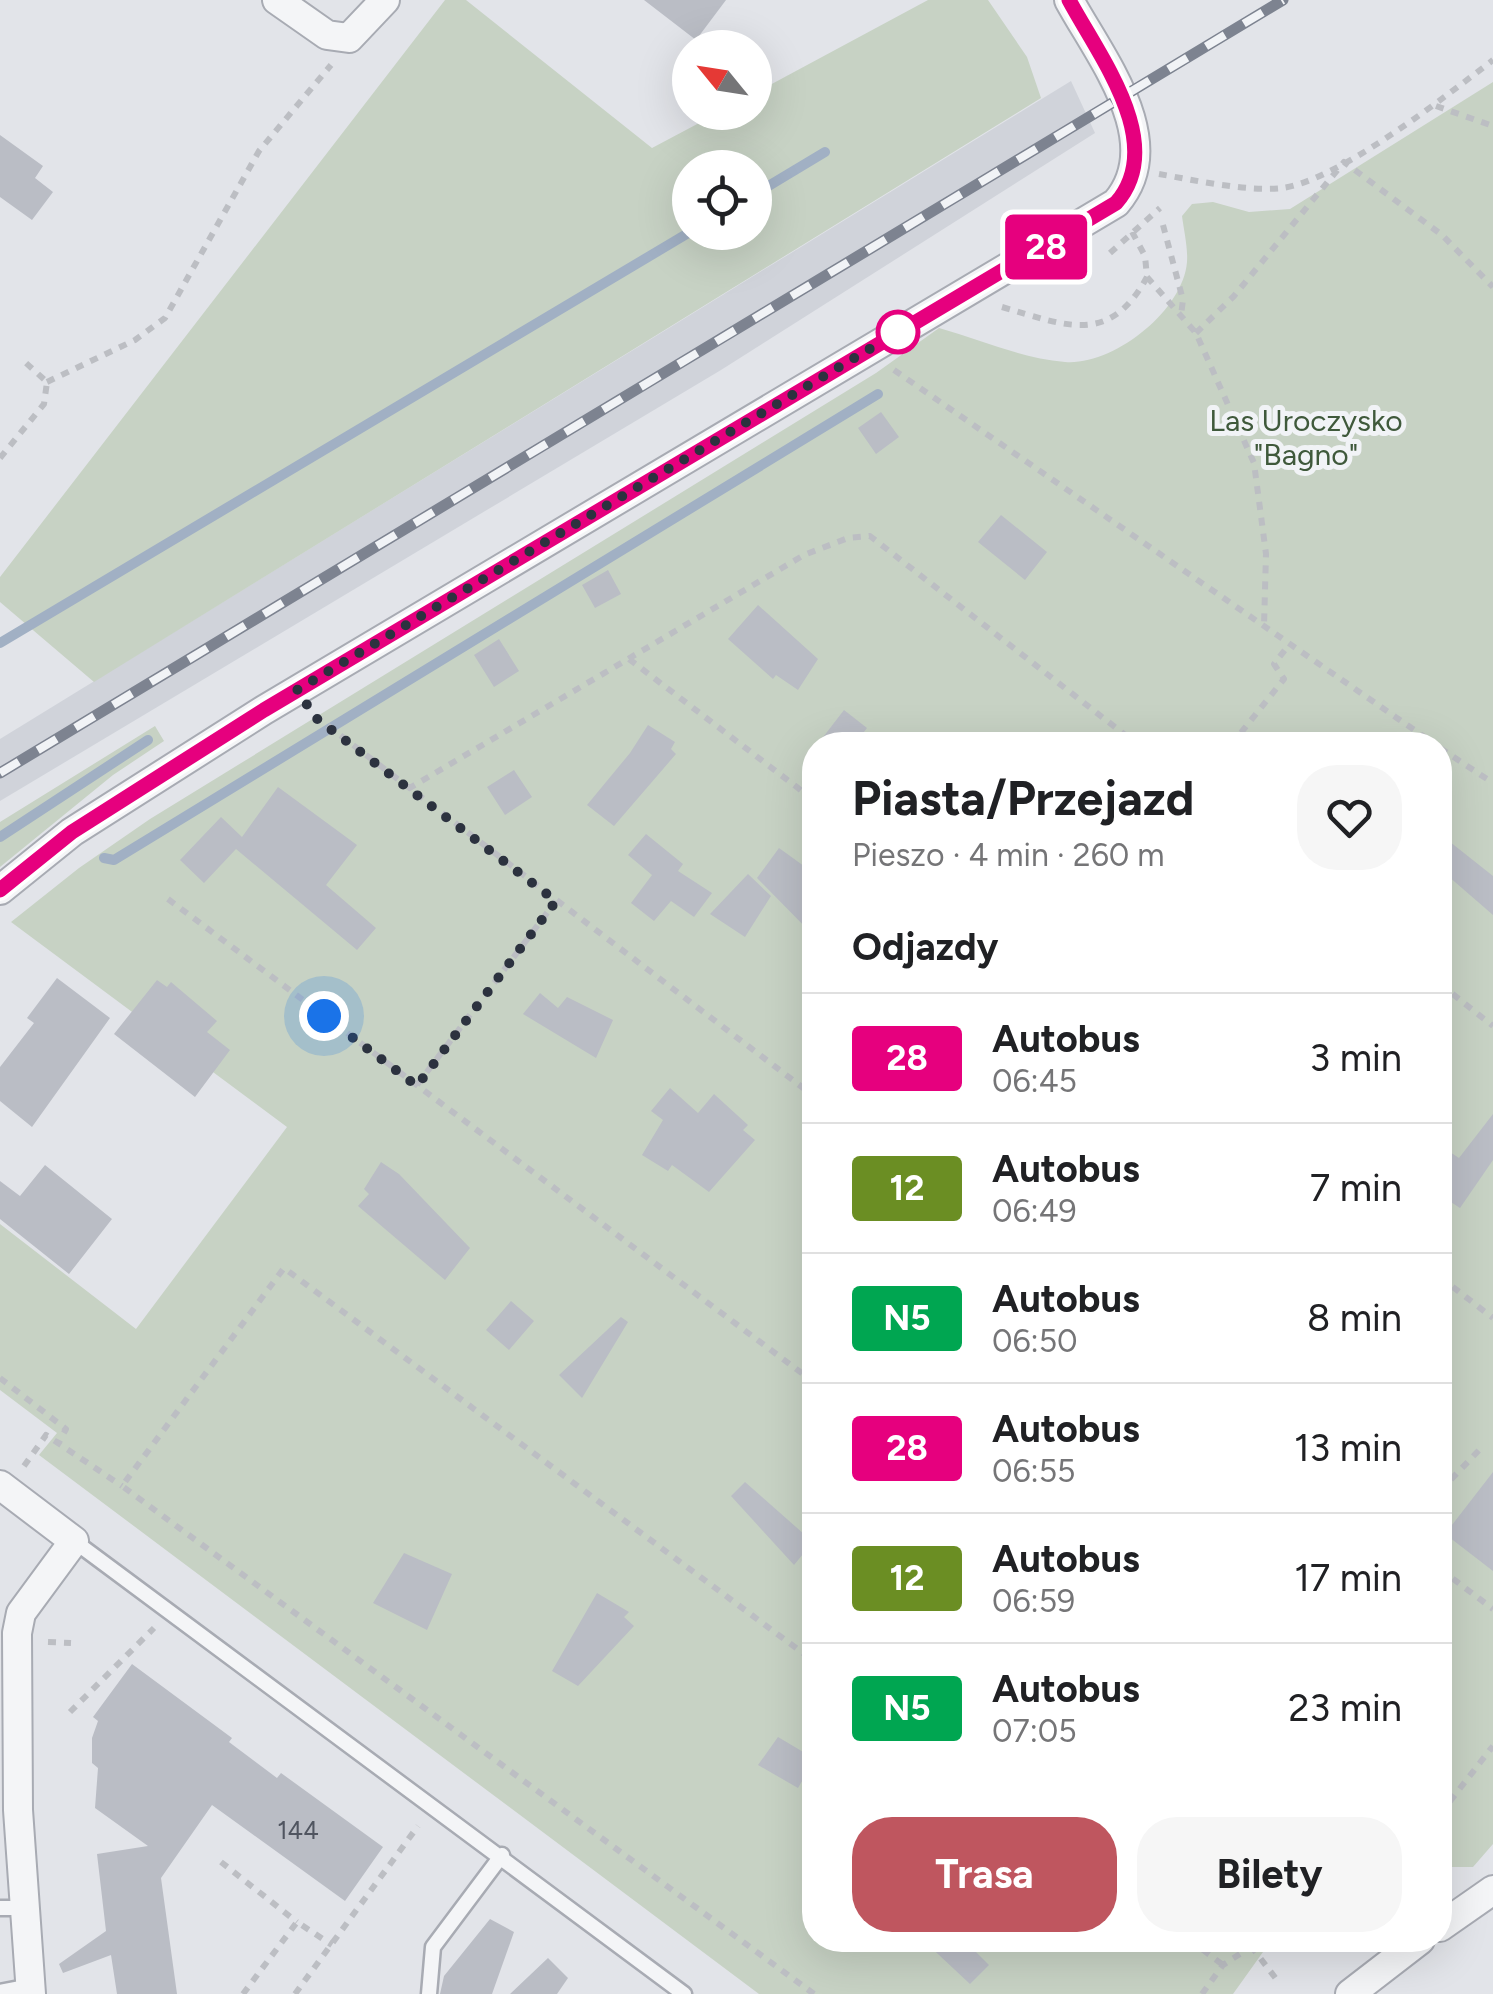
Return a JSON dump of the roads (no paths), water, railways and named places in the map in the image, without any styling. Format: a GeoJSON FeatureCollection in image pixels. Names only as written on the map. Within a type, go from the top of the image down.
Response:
{"type":"FeatureCollection","features":[{"type":"Feature","properties":{"kind":"street"},"geometry":{"type":"LineString","coordinates":[[277,0],[327,34],[349,38],[384,0]]}},
{"type":"Feature","properties":{"kind":"street"},"geometry":{"type":"LineString","coordinates":[[0,890],[72,832],[297,690],[1116,203],[1131,182],[1136,140],[1120,98],[1069,0]]}},
{"type":"Feature","properties":{"kind":"street"},"geometry":{"type":"LineString","coordinates":[[3,1487],[74,1541],[21,1614],[16,1650],[10,1822],[12,1908],[31,1990]]}},
{"type":"Feature","properties":{"kind":"street"},"geometry":{"type":"LineString","coordinates":[[1452,1918],[1493,1890]]}},
{"type":"Feature","properties":{"kind":"street"},"geometry":{"type":"LineString","coordinates":[[1350,1994],[1404,1952]]}},
{"type":"Feature","properties":{"kind":"lane"},"geometry":{"type":"LineString","coordinates":[[74,1541],[684,1994]]}},
{"type":"Feature","properties":{"kind":"lane"},"geometry":{"type":"LineString","coordinates":[[429,1994],[433,1947],[502,1856]]}},
{"type":"Feature","properties":{"kind":"lane"},"geometry":{"type":"LineString","coordinates":[[0,1992],[31,1990]]}},
{"type":"Feature","properties":{"kind":"waterway"},"geometry":{"type":"LineString","coordinates":[[772,184],[825,152]]}},
{"type":"Feature","properties":{"kind":"waterway"},"geometry":{"type":"LineString","coordinates":[[0,643],[672,243]]}},
{"type":"Feature","properties":{"kind":"waterway"},"geometry":{"type":"LineString","coordinates":[[104,858],[114,860],[878,394]]}},
{"type":"Feature","properties":{"kind":"waterway"},"geometry":{"type":"LineString","coordinates":[[0,837],[148,740]]}},
{"type":"Feature","properties":{"kind":"railway"},"geometry":{"type":"LineString","coordinates":[[0,773],[1283,0]]}},
{"type":"Feature","properties":{"kind":"park label","name":"Las Uroczysko \"Bagno\""},"geometry":{"type":"Point","coordinates":[1306,438]}}]}
